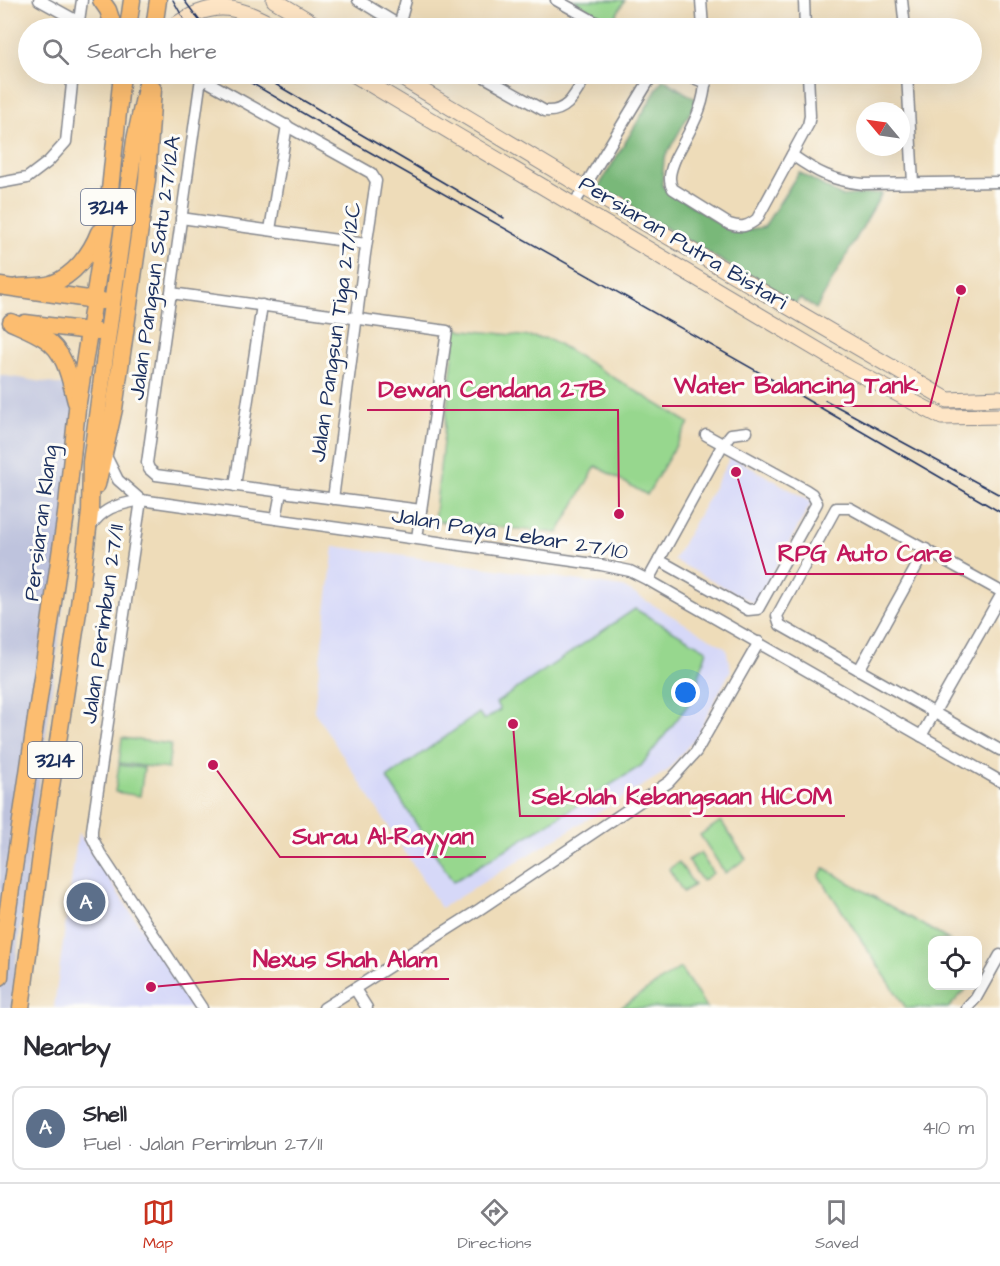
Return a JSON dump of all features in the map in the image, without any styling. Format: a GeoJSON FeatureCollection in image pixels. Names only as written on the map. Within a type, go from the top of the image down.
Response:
{"type":"FeatureCollection","features":[{"type":"Feature","properties":{"kind":"main road"},"geometry":{"type":"LineString","coordinates":[[101,0],[111,18]]}},
{"type":"Feature","properties":{"kind":"main road"},"geometry":{"type":"LineString","coordinates":[[129,18],[132,0]]}},
{"type":"Feature","properties":{"kind":"main road"},"geometry":{"type":"LineString","coordinates":[[155,18],[158,0]]}},
{"type":"Feature","properties":{"kind":"main road"},"geometry":{"type":"LineString","coordinates":[[274,0],[304,18]]}},
{"type":"Feature","properties":{"kind":"main road"},"geometry":{"type":"LineString","coordinates":[[181,18],[196,7],[223,1],[239,6],[260,18]]}},
{"type":"Feature","properties":{"kind":"main road","name":"Persiaran Klang"},"geometry":{"type":"LineString","coordinates":[[0,977],[2,950],[65,525],[77,409],[108,209],[121,84]]}},
{"type":"Feature","properties":{"kind":"main road","name":"Persiaran Klang"},"geometry":{"type":"LineString","coordinates":[[21,1008],[77,617],[90,512],[91,462],[112,303],[135,140],[148,84]]}},
{"type":"Feature","properties":{"kind":"main road","name":"Persiaran Klang"},"geometry":{"type":"LineString","coordinates":[[90,512],[114,409],[147,180],[153,113],[151,84]]}},
{"type":"Feature","properties":{"kind":"main road","name":"Persiaran Putra Bistari"},"geometry":{"type":"LineString","coordinates":[[370,84],[850,369],[942,417],[1000,416]]}},
{"type":"Feature","properties":{"kind":"main road","name":"Persiaran Putra Bistari"},"geometry":{"type":"LineString","coordinates":[[413,84],[583,187],[948,400],[1000,398]]}},
{"type":"Feature","properties":{"kind":"main road"},"geometry":{"type":"LineString","coordinates":[[8,286],[51,284],[70,273],[83,260],[95,242],[108,209]]}},
{"type":"Feature","properties":{"kind":"main road"},"geometry":{"type":"LineString","coordinates":[[8,286],[112,303]]}},
{"type":"Feature","properties":{"kind":"main road"},"geometry":{"type":"LineString","coordinates":[[6,321],[108,333]]}},
{"type":"Feature","properties":{"kind":"main road"},"geometry":{"type":"LineString","coordinates":[[6,321],[47,340],[59,353],[68,372],[77,409]]}},
{"type":"Feature","properties":{"kind":"street"},"geometry":{"type":"LineString","coordinates":[[39,0],[68,18]]}},
{"type":"Feature","properties":{"kind":"street"},"geometry":{"type":"LineString","coordinates":[[80,18],[82,0]]}},
{"type":"Feature","properties":{"kind":"street"},"geometry":{"type":"LineString","coordinates":[[358,0],[387,18]]}},
{"type":"Feature","properties":{"kind":"street"},"geometry":{"type":"LineString","coordinates":[[403,18],[406,0]]}},
{"type":"Feature","properties":{"kind":"street"},"geometry":{"type":"LineString","coordinates":[[556,0],[588,18]]}},
{"type":"Feature","properties":{"kind":"street"},"geometry":{"type":"LineString","coordinates":[[701,0],[702,18]]}},
{"type":"Feature","properties":{"kind":"street"},"geometry":{"type":"LineString","coordinates":[[804,0],[805,18]]}},
{"type":"Feature","properties":{"kind":"street"},"geometry":{"type":"LineString","coordinates":[[902,0],[904,18]]}},
{"type":"Feature","properties":{"kind":"street"},"geometry":{"type":"LineString","coordinates":[[0,183],[27,178],[48,162],[66,142],[72,84]]}},
{"type":"Feature","properties":{"kind":"street","name":"Jalan Pangsun Satu 27/12A"},"geometry":{"type":"LineString","coordinates":[[200,84],[147,463],[149,469],[156,475],[236,486]]}},
{"type":"Feature","properties":{"kind":"street","name":"Jalan Pangsun Satu 27/12A"},"geometry":{"type":"LineString","coordinates":[[212,84],[287,125]]}},
{"type":"Feature","properties":{"kind":"street"},"geometry":{"type":"LineString","coordinates":[[497,84],[545,111],[555,112],[572,99],[581,84]]}},
{"type":"Feature","properties":{"kind":"street"},"geometry":{"type":"LineString","coordinates":[[574,204],[647,84]]}},
{"type":"Feature","properties":{"kind":"street"},"geometry":{"type":"LineString","coordinates":[[705,84],[703,106],[671,168],[670,185],[729,224],[748,226],[757,219],[808,125],[810,116],[808,84]]}},
{"type":"Feature","properties":{"kind":"street"},"geometry":{"type":"LineString","coordinates":[[908,84],[914,183]]}},
{"type":"Feature","properties":{"kind":"street"},"geometry":{"type":"LineString","coordinates":[[270,230],[287,125]]}},
{"type":"Feature","properties":{"kind":"street","name":"Jalan Pangsun Tiga 27/12C"},"geometry":{"type":"LineString","coordinates":[[287,125],[371,173],[376,181],[333,499]]}},
{"type":"Feature","properties":{"kind":"street"},"geometry":{"type":"LineString","coordinates":[[792,155],[812,169],[844,182],[1000,182]]}},
{"type":"Feature","properties":{"kind":"street"},"geometry":{"type":"LineString","coordinates":[[181,218],[366,244]]}},
{"type":"Feature","properties":{"kind":"street"},"geometry":{"type":"LineString","coordinates":[[171,293],[447,331],[417,538]]}},
{"type":"Feature","properties":{"kind":"street"},"geometry":{"type":"LineString","coordinates":[[262,305],[236,486],[421,510]]}},
{"type":"Feature","properties":{"kind":"street"},"geometry":{"type":"LineString","coordinates":[[648,580],[723,444],[731,434],[747,432]]}},
{"type":"Feature","properties":{"kind":"street"},"geometry":{"type":"LineString","coordinates":[[659,560],[748,610],[758,609],[817,503],[806,490],[706,435]]}},
{"type":"Feature","properties":{"kind":"street"},"geometry":{"type":"LineString","coordinates":[[105,454],[118,480],[141,500]]}},
{"type":"Feature","properties":{"kind":"street"},"geometry":{"type":"LineString","coordinates":[[276,519],[281,492]]}},
{"type":"Feature","properties":{"kind":"street","name":"Jalan Paya Lebar 27/10"},"geometry":{"type":"LineString","coordinates":[[88,530],[96,518],[111,506],[141,500],[417,538],[630,571],[759,642],[1000,781]]}},
{"type":"Feature","properties":{"kind":"street","name":"Jalan Perimbun 27/11"},"geometry":{"type":"LineString","coordinates":[[141,500],[92,837],[100,853],[202,1008]]}},
{"type":"Feature","properties":{"kind":"street"},"geometry":{"type":"LineString","coordinates":[[1000,591],[850,508],[836,508],[777,616],[780,625],[1000,750]]}},
{"type":"Feature","properties":{"kind":"street"},"geometry":{"type":"LineString","coordinates":[[859,670],[926,549]]}},
{"type":"Feature","properties":{"kind":"street"},"geometry":{"type":"LineString","coordinates":[[921,736],[1000,597]]}},
{"type":"Feature","properties":{"kind":"street"},"geometry":{"type":"LineString","coordinates":[[324,1008],[480,909],[680,773],[703,743],[759,642]]}},
{"type":"Feature","properties":{"kind":"street"},"geometry":{"type":"LineString","coordinates":[[967,1008],[976,998],[1000,955]]}},
{"type":"Feature","properties":{"kind":"street"},"geometry":{"type":"LineString","coordinates":[[355,989],[367,1008]]}},
{"type":"Feature","properties":{"kind":"shaded area"},"geometry":{"type":"Polygon","coordinates":[[[0,375],[92,390],[18,943],[12,1008],[0,1008],[0,375]]]}},
{"type":"Feature","properties":{"kind":"shaded area"},"geometry":{"type":"Polygon","coordinates":[[[731,456],[812,502],[755,604],[674,560],[731,456]]]}},
{"type":"Feature","properties":{"kind":"shaded area"},"geometry":{"type":"Polygon","coordinates":[[[334,546],[623,587],[726,648],[731,670],[696,737],[667,771],[441,908],[314,711],[334,546]]]}},
{"type":"Feature","properties":{"kind":"shaded area"},"geometry":{"type":"Polygon","coordinates":[[[78,832],[194,1008],[54,1008],[78,832]]]}},
{"type":"Feature","properties":{"kind":"green space"},"geometry":{"type":"Polygon","coordinates":[[[573,0],[625,0],[614,18],[605,18],[573,0]]]}},
{"type":"Feature","properties":{"kind":"green space"},"geometry":{"type":"Polygon","coordinates":[[[660,84],[671,84],[697,100],[664,159],[662,186],[732,232],[764,227],[799,172],[841,196],[882,193],[816,309],[800,298],[795,304],[598,188],[660,84]]]}},
{"type":"Feature","properties":{"kind":"green space"},"geometry":{"type":"Polygon","coordinates":[[[456,329],[550,339],[689,423],[647,495],[596,466],[558,533],[434,521],[456,329]]]}},
{"type":"Feature","properties":{"kind":"green space"},"geometry":{"type":"Polygon","coordinates":[[[635,609],[707,650],[692,700],[641,766],[453,882],[387,778],[479,713],[484,720],[500,710],[496,703],[635,609]]]}},
{"type":"Feature","properties":{"kind":"green space"},"geometry":{"type":"Polygon","coordinates":[[[122,738],[171,744],[168,769],[119,763],[122,738]]]}},
{"type":"Feature","properties":{"kind":"green space"},"geometry":{"type":"Polygon","coordinates":[[[119,765],[144,768],[140,796],[115,792],[119,765]]]}},
{"type":"Feature","properties":{"kind":"green space"},"geometry":{"type":"Polygon","coordinates":[[[721,821],[746,859],[725,873],[700,835],[721,821]]]}},
{"type":"Feature","properties":{"kind":"green space"},"geometry":{"type":"Polygon","coordinates":[[[700,853],[713,873],[702,881],[688,860],[700,853]]]}},
{"type":"Feature","properties":{"kind":"green space"},"geometry":{"type":"Polygon","coordinates":[[[679,862],[694,885],[683,892],[669,869],[679,862]]]}},
{"type":"Feature","properties":{"kind":"green space"},"geometry":{"type":"Polygon","coordinates":[[[824,868],[942,936],[928,936],[928,990],[965,990],[948,1008],[906,1008],[819,876],[824,868]]]}},
{"type":"Feature","properties":{"kind":"green space"},"geometry":{"type":"Polygon","coordinates":[[[680,968],[707,1008],[620,1008],[680,968]]]}},
{"type":"Feature","properties":{"kind":"tram line"},"geometry":{"type":"LineString","coordinates":[[173,0],[183,18]]}},
{"type":"Feature","properties":{"kind":"tram line"},"geometry":{"type":"LineString","coordinates":[[184,0],[198,18]]}},
{"type":"Feature","properties":{"kind":"tram line"},"geometry":{"type":"LineString","coordinates":[[253,84],[1000,512]]}},
{"type":"Feature","properties":{"kind":"tram line"},"geometry":{"type":"LineString","coordinates":[[275,84],[504,218]]}},
{"type":"Feature","properties":{"kind":"tram line"},"geometry":{"type":"LineString","coordinates":[[825,400],[1000,495]]}},
{"type":"Feature","properties":{"kind":"place","name":"Water Balancing Tank"},"geometry":{"type":"Point","coordinates":[961,290]}},
{"type":"Feature","properties":{"kind":"place","name":"RPG Auto Care"},"geometry":{"type":"Point","coordinates":[736,472]}},
{"type":"Feature","properties":{"kind":"place","name":"Dewan Cendana 27B"},"geometry":{"type":"Point","coordinates":[619,514]}},
{"type":"Feature","properties":{"kind":"place","name":"Sekolah Kebangsaan HICOM"},"geometry":{"type":"Point","coordinates":[513,724]}},
{"type":"Feature","properties":{"kind":"place","name":"Surau Al-Rayyan"},"geometry":{"type":"Point","coordinates":[213,765]}},
{"type":"Feature","properties":{"kind":"place","name":"Shell"},"geometry":{"type":"Point","coordinates":[86,902]}},
{"type":"Feature","properties":{"kind":"place","name":"Nexus Shah Alam"},"geometry":{"type":"Point","coordinates":[151,987]}}]}
